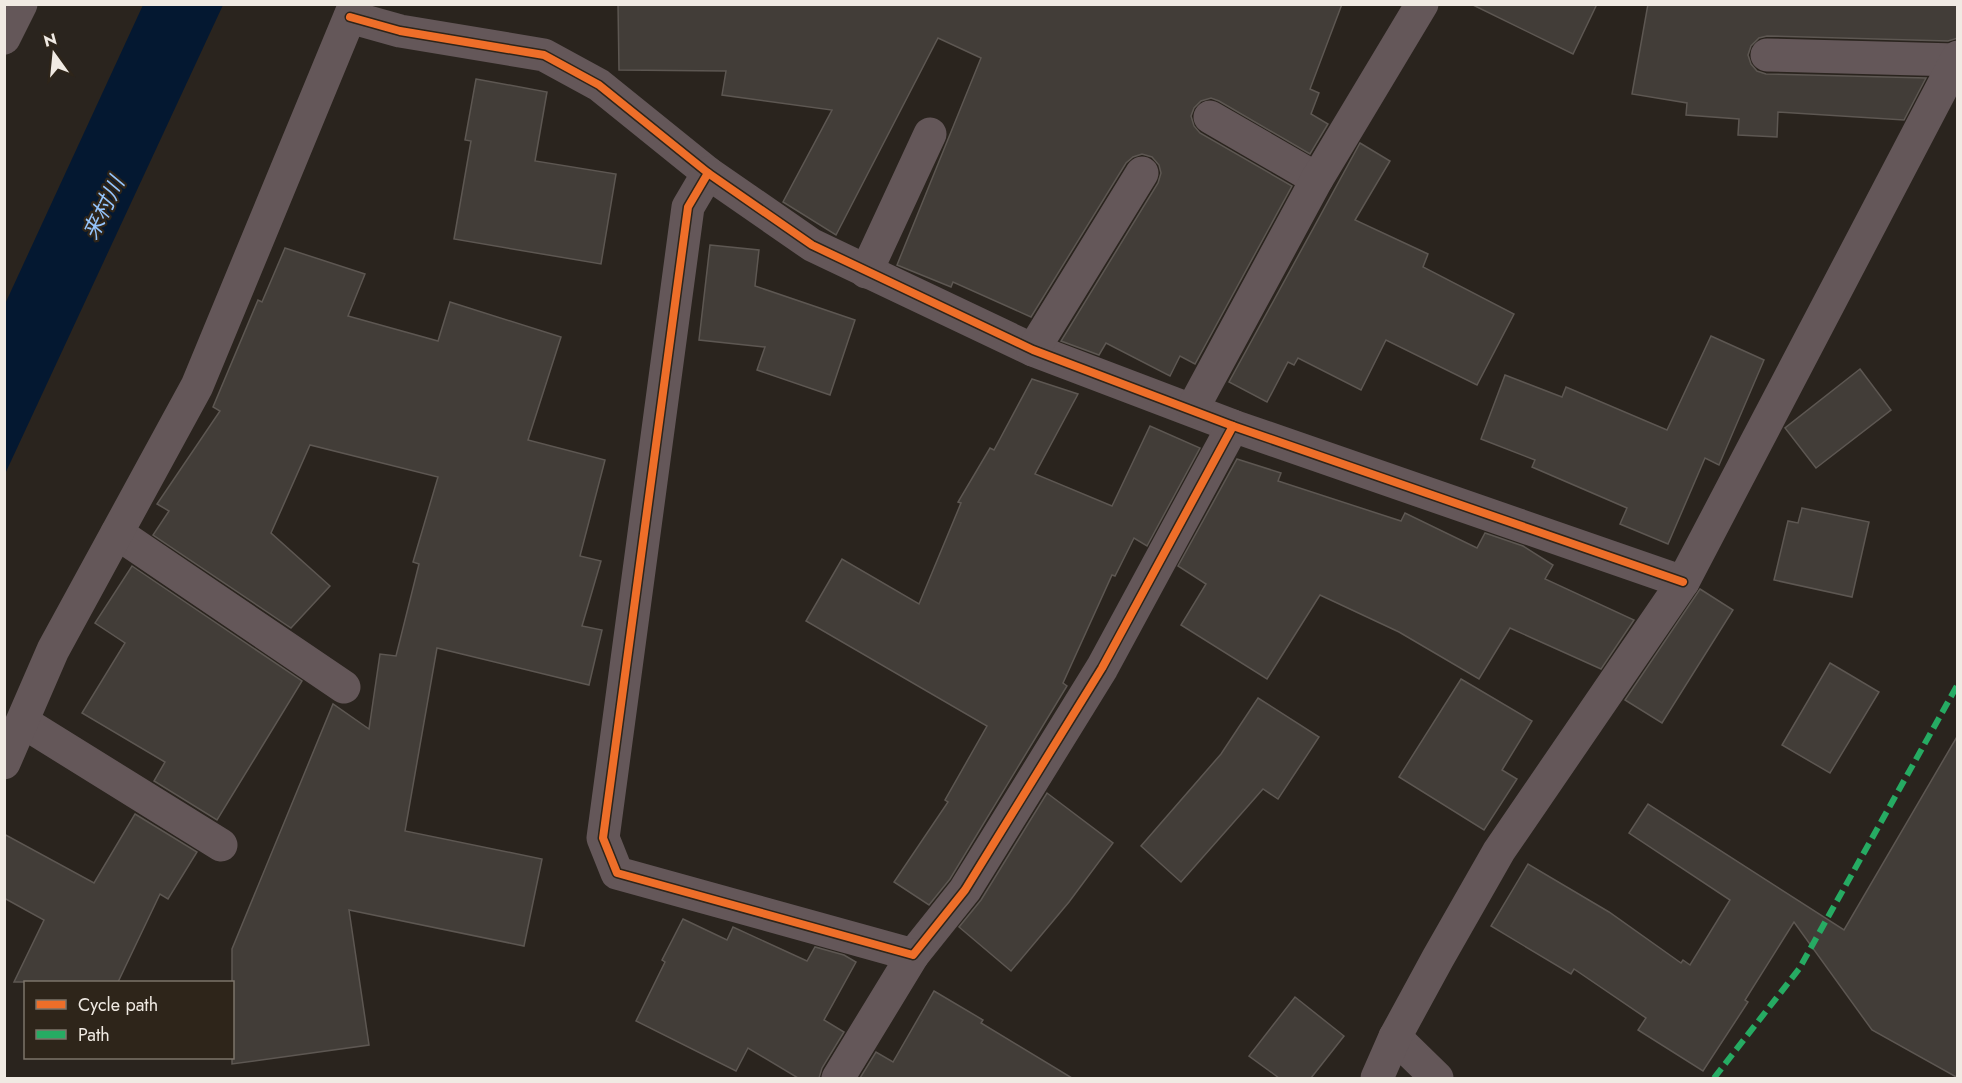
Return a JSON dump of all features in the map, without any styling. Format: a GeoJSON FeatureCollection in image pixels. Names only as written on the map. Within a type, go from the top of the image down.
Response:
{"type":"FeatureCollection","features":[{"type":"Feature","properties":{"kind":"street"},"geometry":{"type":"LineString","coordinates":[[4,38],[21,4]]}},
{"type":"Feature","properties":{"kind":"street"},"geometry":{"type":"LineString","coordinates":[[1193,408],[1317,179],[1422,4]]}},
{"type":"Feature","properties":{"kind":"street"},"geometry":{"type":"LineString","coordinates":[[4,763],[53,650],[197,386],[352,11],[400,31],[544,56],[599,85],[708,173],[812,245],[1033,350],[1193,408],[1233,426],[1683,582]]}},
{"type":"Feature","properties":{"kind":"street"},"geometry":{"type":"LineString","coordinates":[[1377,1078],[1395,1037],[1499,851],[1683,582],[1957,58],[1767,55]]}},
{"type":"Feature","properties":{"kind":"street"},"geometry":{"type":"LineString","coordinates":[[1210,117],[1317,179]]}},
{"type":"Feature","properties":{"kind":"street"},"geometry":{"type":"LineString","coordinates":[[866,272],[930,134]]}},
{"type":"Feature","properties":{"kind":"street"},"geometry":{"type":"LineString","coordinates":[[708,173],[688,207],[603,838],[617,873],[913,955]]}},
{"type":"Feature","properties":{"kind":"street"},"geometry":{"type":"LineString","coordinates":[[1033,350],[1142,173]]}},
{"type":"Feature","properties":{"kind":"street"},"geometry":{"type":"LineString","coordinates":[[838,1078],[913,955],[965,890],[1102,668],[1233,426]]}},
{"type":"Feature","properties":{"kind":"street"},"geometry":{"type":"LineString","coordinates":[[117,533],[344,687]]}},
{"type":"Feature","properties":{"kind":"street"},"geometry":{"type":"LineString","coordinates":[[23,722],[221,845]]}},
{"type":"Feature","properties":{"kind":"street"},"geometry":{"type":"LineString","coordinates":[[1395,1037],[1437,1078]]}},
{"type":"Feature","properties":{"kind":"water","name":"来村川"},"geometry":{"type":"Polygon","coordinates":[[[143,5],[223,5],[5,474],[5,304],[143,5]]]}},
{"type":"Feature","properties":{"kind":"building"},"geometry":{"type":"Polygon","coordinates":[[[618,4],[1342,4],[1310,89],[1319,93],[1311,114],[1328,124],[1310,154],[1219,101],[1211,98],[1201,101],[1194,108],[1191,116],[1194,126],[1200,133],[1292,186],[1195,364],[1180,356],[1170,376],[1106,343],[1099,355],[1061,341],[1158,183],[1161,173],[1159,165],[1152,157],[1142,154],[1126,163],[1031,317],[953,282],[951,287],[897,265],[981,58],[938,38],[836,235],[783,202],[832,110],[722,95],[726,71],[619,70],[618,4]]]}},
{"type":"Feature","properties":{"kind":"building"},"geometry":{"type":"Polygon","coordinates":[[[1471,4],[1597,4],[1573,54],[1471,4]]]}},
{"type":"Feature","properties":{"kind":"building"},"geometry":{"type":"Polygon","coordinates":[[[1648,4],[1958,4],[1958,38],[1948,41],[1767,36],[1759,38],[1751,46],[1748,55],[1757,71],[1766,74],[1926,78],[1904,120],[1778,112],[1777,137],[1738,135],[1739,119],[1686,115],[1687,103],[1632,94],[1648,4]]]}},
{"type":"Feature","properties":{"kind":"building"},"geometry":{"type":"Polygon","coordinates":[[[476,79],[547,92],[535,161],[616,174],[601,264],[454,239],[471,141],[465,140],[476,79]]]}},
{"type":"Feature","properties":{"kind":"building"},"geometry":{"type":"Polygon","coordinates":[[[1360,143],[1390,161],[1355,220],[1428,254],[1423,267],[1514,314],[1477,385],[1386,340],[1361,390],[1298,358],[1294,365],[1288,362],[1267,402],[1229,382],[1360,143]]]}},
{"type":"Feature","properties":{"kind":"building"},"geometry":{"type":"Polygon","coordinates":[[[710,245],[759,250],[755,286],[855,320],[830,395],[757,370],[765,347],[699,340],[710,245]]]}},
{"type":"Feature","properties":{"kind":"building"},"geometry":{"type":"Polygon","coordinates":[[[285,248],[365,274],[348,316],[438,341],[450,302],[561,337],[528,440],[605,460],[580,556],[601,561],[582,626],[602,630],[589,685],[437,648],[405,831],[542,859],[524,946],[349,910],[369,1045],[232,1064],[232,1059],[234,1059],[234,981],[232,981],[232,949],[333,704],[369,729],[380,654],[396,656],[419,564],[413,562],[438,477],[310,445],[271,533],[330,586],[291,628],[153,535],[169,511],[157,504],[220,411],[213,407],[258,300],[262,302],[285,248]]]}},
{"type":"Feature","properties":{"kind":"building"},"geometry":{"type":"Polygon","coordinates":[[[1711,336],[1764,360],[1719,465],[1705,458],[1668,544],[1620,524],[1627,508],[1532,467],[1535,460],[1481,439],[1505,375],[1562,397],[1566,387],[1667,430],[1711,336]]]}},
{"type":"Feature","properties":{"kind":"building"},"geometry":{"type":"Polygon","coordinates":[[[1860,369],[1891,410],[1816,468],[1785,428],[1860,369]]]}},
{"type":"Feature","properties":{"kind":"building"},"geometry":{"type":"Polygon","coordinates":[[[1032,379],[1078,394],[1035,474],[1112,506],[1150,426],[1200,448],[1147,546],[1134,538],[1115,576],[1112,575],[1063,683],[1067,686],[950,879],[929,905],[894,882],[948,802],[945,800],[987,726],[806,621],[842,559],[919,604],[961,503],[958,502],[990,448],[994,450],[1032,379]]]}},
{"type":"Feature","properties":{"kind":"building"},"geometry":{"type":"Polygon","coordinates":[[[1237,459],[1281,473],[1278,481],[1401,521],[1405,513],[1477,548],[1485,533],[1523,546],[1553,565],[1545,579],[1634,620],[1601,669],[1510,628],[1479,679],[1399,632],[1320,595],[1267,679],[1181,625],[1206,584],[1178,566],[1237,459]]]}},
{"type":"Feature","properties":{"kind":"building"},"geometry":{"type":"Polygon","coordinates":[[[1802,508],[1869,522],[1852,597],[1774,580],[1788,521],[1798,523],[1802,508]]]}},
{"type":"Feature","properties":{"kind":"building"},"geometry":{"type":"Polygon","coordinates":[[[132,566],[302,681],[217,820],[154,781],[165,762],[82,713],[125,643],[95,623],[132,566]]]}},
{"type":"Feature","properties":{"kind":"building"},"geometry":{"type":"Polygon","coordinates":[[[1700,589],[1733,610],[1662,723],[1625,700],[1700,589]]]}},
{"type":"Feature","properties":{"kind":"building"},"geometry":{"type":"Polygon","coordinates":[[[1830,663],[1879,692],[1830,773],[1782,745],[1830,663]]]}},
{"type":"Feature","properties":{"kind":"building"},"geometry":{"type":"Polygon","coordinates":[[[1461,679],[1532,721],[1502,770],[1517,779],[1484,830],[1399,777],[1461,679]]]}},
{"type":"Feature","properties":{"kind":"building"},"geometry":{"type":"Polygon","coordinates":[[[1258,698],[1319,737],[1278,799],[1263,789],[1181,882],[1141,846],[1221,754],[1258,698]]]}},
{"type":"Feature","properties":{"kind":"building"},"geometry":{"type":"Polygon","coordinates":[[[1958,735],[1958,1078],[1872,1030],[1794,922],[1745,1000],[1748,1002],[1703,1071],[1638,1030],[1646,1018],[1574,969],[1571,974],[1491,926],[1528,864],[1609,912],[1681,963],[1683,960],[1690,965],[1730,900],[1629,833],[1648,804],[1844,930],[1958,735]]]}},
{"type":"Feature","properties":{"kind":"building"},"geometry":{"type":"Polygon","coordinates":[[[1047,793],[1113,843],[1069,902],[1011,971],[959,927],[981,900],[1047,793]]]}},
{"type":"Feature","properties":{"kind":"building"},"geometry":{"type":"Polygon","coordinates":[[[135,814],[197,852],[168,899],[160,894],[118,981],[14,982],[44,920],[4,898],[4,834],[94,883],[135,814]]]}},
{"type":"Feature","properties":{"kind":"building"},"geometry":{"type":"Polygon","coordinates":[[[683,919],[727,940],[733,927],[807,961],[815,947],[844,955],[856,962],[824,1020],[844,1032],[822,1068],[819,1078],[798,1078],[748,1048],[736,1071],[636,1021],[665,962],[662,960],[683,919]]]}},
{"type":"Feature","properties":{"kind":"building"},"geometry":{"type":"Polygon","coordinates":[[[934,991],[983,1020],[981,1023],[1072,1078],[860,1078],[876,1052],[893,1062],[934,991]]]}},
{"type":"Feature","properties":{"kind":"building"},"geometry":{"type":"Polygon","coordinates":[[[1295,997],[1344,1036],[1311,1078],[1279,1078],[1249,1056],[1295,997]]]}},
{"type":"Feature","properties":{"kind":"marked path"},"geometry":{"type":"LineString","coordinates":[[1714,1078],[1799,969],[1958,684]]}},
{"type":"Feature","properties":{"kind":"cycle path"},"geometry":{"type":"LineString","coordinates":[[350,17],[400,31],[544,55],[599,85],[708,173],[812,245],[1033,350],[1233,426],[1683,582]]}},
{"type":"Feature","properties":{"kind":"cycle path"},"geometry":{"type":"LineString","coordinates":[[708,173],[688,207],[603,838],[617,873],[913,955],[965,890],[1102,668],[1233,426]]}}]}
